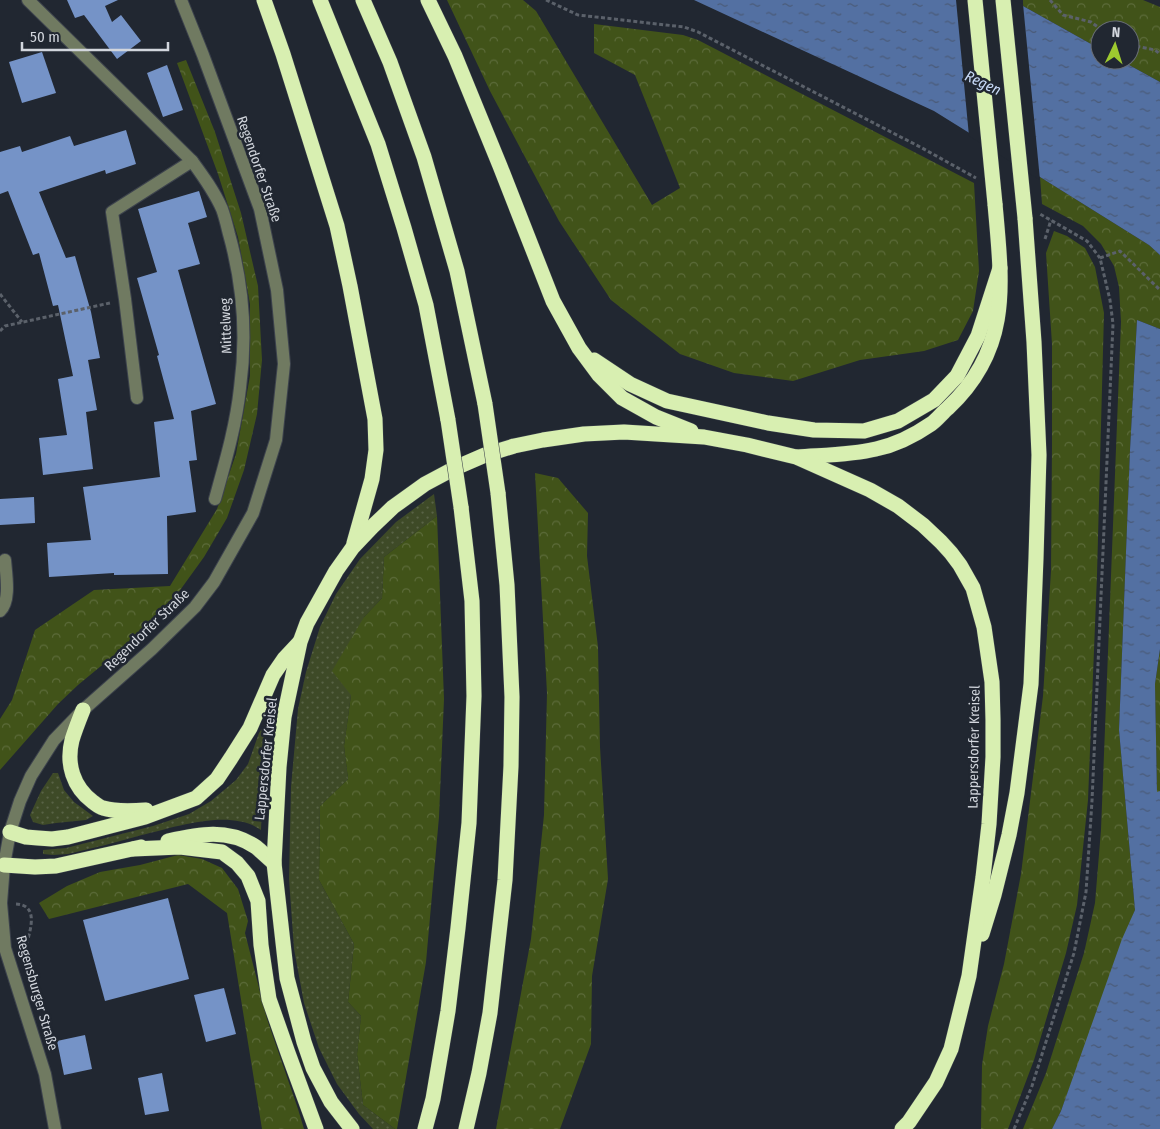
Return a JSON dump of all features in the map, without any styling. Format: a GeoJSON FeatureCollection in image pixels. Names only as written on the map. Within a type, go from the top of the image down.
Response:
{"type":"FeatureCollection","features":[{"type":"Feature","properties":{"kind":"highway"},"geometry":{"type":"LineString","coordinates":[[264,0],[337,226],[375,419],[376,450],[372,480],[353,547]]}},
{"type":"Feature","properties":{"kind":"highway"},"geometry":{"type":"LineString","coordinates":[[320,0],[378,144],[426,305],[462,507],[472,610],[474,696],[469,823],[448,1011],[433,1099],[425,1129]]}},
{"type":"Feature","properties":{"kind":"highway"},"geometry":{"type":"LineString","coordinates":[[363,0],[390,62],[424,157],[456,271],[485,404],[498,493],[507,585],[512,697],[506,870],[490,1013],[466,1129]]}},
{"type":"Feature","properties":{"kind":"highway"},"geometry":{"type":"LineString","coordinates":[[428,0],[463,75],[553,301],[579,348],[599,375],[622,398],[656,417],[704,437]]}},
{"type":"Feature","properties":{"kind":"highway"},"geometry":{"type":"LineString","coordinates":[[796,457],[877,449],[901,441],[932,423],[960,397],[980,369],[996,330],[1000,301],[1000,268],[975,0]]}},
{"type":"Feature","properties":{"kind":"highway"},"geometry":{"type":"LineString","coordinates":[[969,976],[994,894],[1018,793],[1031,684],[1036,558],[1039,455],[1029,214],[1003,0]]}},
{"type":"Feature","properties":{"kind":"highway"},"geometry":{"type":"LineString","coordinates":[[579,348],[630,384],[667,401],[805,429],[864,432],[898,421],[934,400],[957,376],[978,336],[1000,268]]}},
{"type":"Feature","properties":{"kind":"highway","name":"Lappersdorfer Kreisel"},"geometry":{"type":"LineString","coordinates":[[352,1129],[330,1102],[313,1068],[304,1042],[287,978],[274,863],[284,717],[300,642],[307,623],[336,571],[353,547],[393,507],[425,484],[484,455],[543,440],[584,434],[624,432],[704,437],[747,445],[796,457],[870,490],[898,506],[923,525],[951,552],[973,588],[984,627],[992,682],[993,757],[988,832],[969,976],[951,1049],[936,1082],[909,1127]]}},
{"type":"Feature","properties":{"kind":"highway"},"geometry":{"type":"LineString","coordinates":[[5,828],[32,838],[52,839],[68,837],[145,816],[196,798],[217,779],[232,758],[250,728],[273,675],[284,659],[300,642]]}},
{"type":"Feature","properties":{"kind":"highway"},"geometry":{"type":"LineString","coordinates":[[83,710],[72,740],[70,760],[71,772],[76,784],[86,797],[102,808],[122,811],[174,806]]}},
{"type":"Feature","properties":{"kind":"highway"},"geometry":{"type":"LineString","coordinates":[[2,864],[35,867],[56,866],[191,836],[218,834],[238,838],[256,848],[274,863]]}},
{"type":"Feature","properties":{"kind":"highway"},"geometry":{"type":"LineString","coordinates":[[133,849],[180,847],[222,852],[237,863],[248,876],[258,901],[261,944],[270,998],[316,1129]]}},
{"type":"Feature","properties":{"kind":"highway"},"geometry":{"type":"LineString","coordinates":[[313,1068],[316,1129]]}},
{"type":"Feature","properties":{"kind":"street","name":"Mittelweg"},"geometry":{"type":"LineString","coordinates":[[28,0],[192,161],[209,183],[222,209],[234,252],[244,340],[240,388],[234,424],[215,500]]}},
{"type":"Feature","properties":{"kind":"street","name":"Regendorfer Straße"},"geometry":{"type":"LineString","coordinates":[[5,828],[20,801],[30,776],[54,740],[83,710],[152,649],[195,607],[214,582],[253,513],[276,440],[284,364],[277,290],[260,209],[181,0]]}},
{"type":"Feature","properties":{"kind":"street"},"geometry":{"type":"LineString","coordinates":[[137,398],[112,212],[192,161]]}},
{"type":"Feature","properties":{"kind":"street"},"geometry":{"type":"LineString","coordinates":[[0,611],[6,603],[5,560]]}},
{"type":"Feature","properties":{"kind":"street","name":"Regensburger Straße"},"geometry":{"type":"LineString","coordinates":[[5,828],[1,903],[5,948],[45,1074],[55,1129]]}},
{"type":"Feature","properties":{"kind":"path"},"geometry":{"type":"LineString","coordinates":[[546,0],[578,14],[684,27],[698,32],[922,148],[982,182]]}},
{"type":"Feature","properties":{"kind":"path"},"geometry":{"type":"LineString","coordinates":[[1050,0],[1064,15],[1090,22]]}},
{"type":"Feature","properties":{"kind":"path"},"geometry":{"type":"LineString","coordinates":[[1140,47],[1155,50],[1160,54]]}},
{"type":"Feature","properties":{"kind":"path"},"geometry":{"type":"LineString","coordinates":[[1014,1129],[1032,1086],[1074,953],[1086,892],[1092,801],[1113,324],[1110,300],[1100,258],[1087,241],[1051,220],[1029,214]]}},
{"type":"Feature","properties":{"kind":"path"},"geometry":{"type":"LineString","coordinates":[[1044,242],[1051,220]]}},
{"type":"Feature","properties":{"kind":"path"},"geometry":{"type":"LineString","coordinates":[[1100,258],[1120,251],[1160,290]]}},
{"type":"Feature","properties":{"kind":"path"},"geometry":{"type":"LineString","coordinates":[[0,294],[22,322]]}},
{"type":"Feature","properties":{"kind":"path"},"geometry":{"type":"LineString","coordinates":[[0,331],[5,326],[125,299]]}},
{"type":"Feature","properties":{"kind":"path"},"geometry":{"type":"LineString","coordinates":[[22,904],[31,913],[31,922],[23,954]]}},
{"type":"Feature","properties":{"kind":"green space"},"geometry":{"type":"Polygon","coordinates":[[[447,0],[523,0],[536,11],[652,205],[680,188],[635,75],[594,53],[594,24],[683,35],[698,40],[974,183],[979,271],[973,311],[958,340],[924,351],[860,360],[793,381],[734,373],[680,354],[611,300],[559,221],[490,91],[447,0]]]}},
{"type":"Feature","properties":{"kind":"green space"},"geometry":{"type":"Polygon","coordinates":[[[1023,0],[1143,0],[1160,7],[1160,82],[1138,70],[1140,70],[1140,20],[1090,20],[1090,43],[1023,6],[1023,0]]]}},
{"type":"Feature","properties":{"kind":"green space"},"geometry":{"type":"Polygon","coordinates":[[[186,60],[215,132],[241,213],[258,286],[262,360],[257,414],[244,470],[227,518],[204,557],[178,593],[141,633],[58,704],[0,770],[0,719],[12,700],[35,630],[94,590],[170,586],[217,509],[236,454],[250,376],[250,304],[238,237],[218,174],[177,63],[186,60]]]}},
{"type":"Feature","properties":{"kind":"green space"},"geometry":{"type":"Polygon","coordinates":[[[1040,177],[1149,245],[1160,255],[1160,329],[1137,320],[1130,450],[1119,730],[1135,910],[1061,1111],[1052,1129],[1023,1129],[1046,1073],[1084,953],[1095,903],[1101,830],[1121,322],[1119,287],[1114,266],[1101,244],[1083,226],[1042,204],[1040,177]]]}},
{"type":"Feature","properties":{"kind":"green space"},"geometry":{"type":"Polygon","coordinates":[[[1054,231],[1067,236],[1085,248],[1095,267],[1104,313],[1097,575],[1088,800],[1077,905],[1066,953],[1034,1060],[1008,1129],[981,1129],[982,1065],[988,1026],[1004,964],[1021,874],[1043,696],[1051,571],[1052,445],[1052,344],[1046,253],[1054,231]]]}},
{"type":"Feature","properties":{"kind":"green space"},"geometry":{"type":"Polygon","coordinates":[[[535,473],[558,478],[588,513],[587,556],[598,647],[600,747],[608,879],[592,976],[591,1044],[560,1129],[496,1129],[531,939],[544,815],[547,693],[535,473]]]}},
{"type":"Feature","properties":{"kind":"green space"},"geometry":{"type":"Polygon","coordinates":[[[434,494],[437,516],[384,557],[382,598],[364,617],[351,695],[344,746],[348,779],[320,806],[319,880],[354,944],[348,1002],[361,1016],[357,1054],[363,1105],[395,1129],[373,1129],[359,1114],[337,1084],[319,1048],[304,1003],[294,949],[289,879],[291,787],[298,709],[306,672],[320,627],[336,594],[360,559],[396,522],[434,494]]]}},
{"type":"Feature","properties":{"kind":"green space"},"geometry":{"type":"Polygon","coordinates":[[[437,516],[444,699],[439,817],[426,962],[397,1129],[395,1129],[363,1105],[357,1054],[361,1016],[348,1002],[354,944],[319,880],[320,806],[348,779],[344,746],[351,695],[332,671],[364,617],[382,598],[384,557],[437,516]]]}},
{"type":"Feature","properties":{"kind":"green space"},"geometry":{"type":"Polygon","coordinates":[[[1160,649],[1160,791],[1157,793],[1155,684],[1160,649]]]}},
{"type":"Feature","properties":{"kind":"green space"},"geometry":{"type":"Polygon","coordinates":[[[265,724],[261,830],[234,820],[203,821],[68,854],[43,854],[43,850],[66,848],[153,826],[189,814],[211,801],[236,780],[248,764],[259,733],[265,724]]]}},
{"type":"Feature","properties":{"kind":"green space"},"geometry":{"type":"Polygon","coordinates":[[[53,773],[58,773],[64,790],[74,802],[93,816],[86,820],[43,825],[33,822],[30,815],[41,791],[53,773]]]}},
{"type":"Feature","properties":{"kind":"green space"},"geometry":{"type":"Polygon","coordinates":[[[178,855],[202,859],[222,868],[238,889],[248,921],[245,933],[267,1019],[304,1129],[262,1129],[227,913],[188,884],[49,919],[39,903],[67,886],[100,872],[140,865],[178,855]]]}},
{"type":"Feature","properties":{"kind":"water","name":"Regen"},"geometry":{"type":"Polygon","coordinates":[[[694,0],[1006,0],[1023,6],[1090,43],[1090,70],[1138,70],[1160,82],[1160,255],[1149,245],[934,111],[694,0]]]}},
{"type":"Feature","properties":{"kind":"water"},"geometry":{"type":"Polygon","coordinates":[[[1137,320],[1160,329],[1160,649],[1155,684],[1157,792],[1160,791],[1160,1129],[1052,1129],[1061,1111],[1122,939],[1135,910],[1119,730],[1137,320]]]}},
{"type":"Feature","properties":{"kind":"pier"},"geometry":{"type":"Polygon","coordinates":[[[956,0],[1013,0],[1023,4],[1040,180],[969,136],[956,0]]]}},
{"type":"Feature","properties":{"kind":"building"},"geometry":{"type":"Polygon","coordinates":[[[67,0],[118,0],[105,6],[112,22],[121,15],[141,41],[117,59],[84,15],[75,18],[67,0]]]}},
{"type":"Feature","properties":{"kind":"building"},"geometry":{"type":"Polygon","coordinates":[[[42,52],[56,93],[22,103],[9,62],[42,52]]]}},
{"type":"Feature","properties":{"kind":"building"},"geometry":{"type":"Polygon","coordinates":[[[167,65],[183,110],[163,117],[147,73],[167,65]]]}},
{"type":"Feature","properties":{"kind":"building"},"geometry":{"type":"Polygon","coordinates":[[[126,130],[136,164],[106,174],[105,170],[39,192],[66,258],[75,256],[91,312],[100,358],[88,360],[97,410],[86,412],[93,469],[43,475],[39,438],[67,435],[58,379],[73,376],[58,305],[53,306],[39,253],[33,255],[8,191],[0,194],[0,152],[20,146],[22,152],[70,136],[74,146],[126,130]]]}},
{"type":"Feature","properties":{"kind":"building"},"geometry":{"type":"Polygon","coordinates":[[[199,191],[207,217],[188,223],[200,264],[178,270],[216,404],[191,411],[197,460],[189,461],[196,512],[167,516],[168,574],[114,575],[114,573],[49,577],[47,543],[91,540],[83,487],[160,477],[154,422],[174,419],[157,356],[159,355],[137,278],[157,272],[138,209],[199,191]]]}},
{"type":"Feature","properties":{"kind":"building"},"geometry":{"type":"Polygon","coordinates":[[[34,497],[35,523],[0,525],[0,499],[34,497]]]}},
{"type":"Feature","properties":{"kind":"building"},"geometry":{"type":"Polygon","coordinates":[[[168,898],[189,979],[105,1001],[83,920],[168,898]]]}},
{"type":"Feature","properties":{"kind":"building"},"geometry":{"type":"Polygon","coordinates":[[[224,988],[236,1034],[206,1042],[194,995],[224,988]]]}},
{"type":"Feature","properties":{"kind":"building"},"geometry":{"type":"Polygon","coordinates":[[[85,1035],[92,1069],[64,1075],[57,1041],[85,1035]]]}},
{"type":"Feature","properties":{"kind":"building"},"geometry":{"type":"Polygon","coordinates":[[[162,1073],[169,1111],[145,1115],[138,1078],[162,1073]]]}}]}
